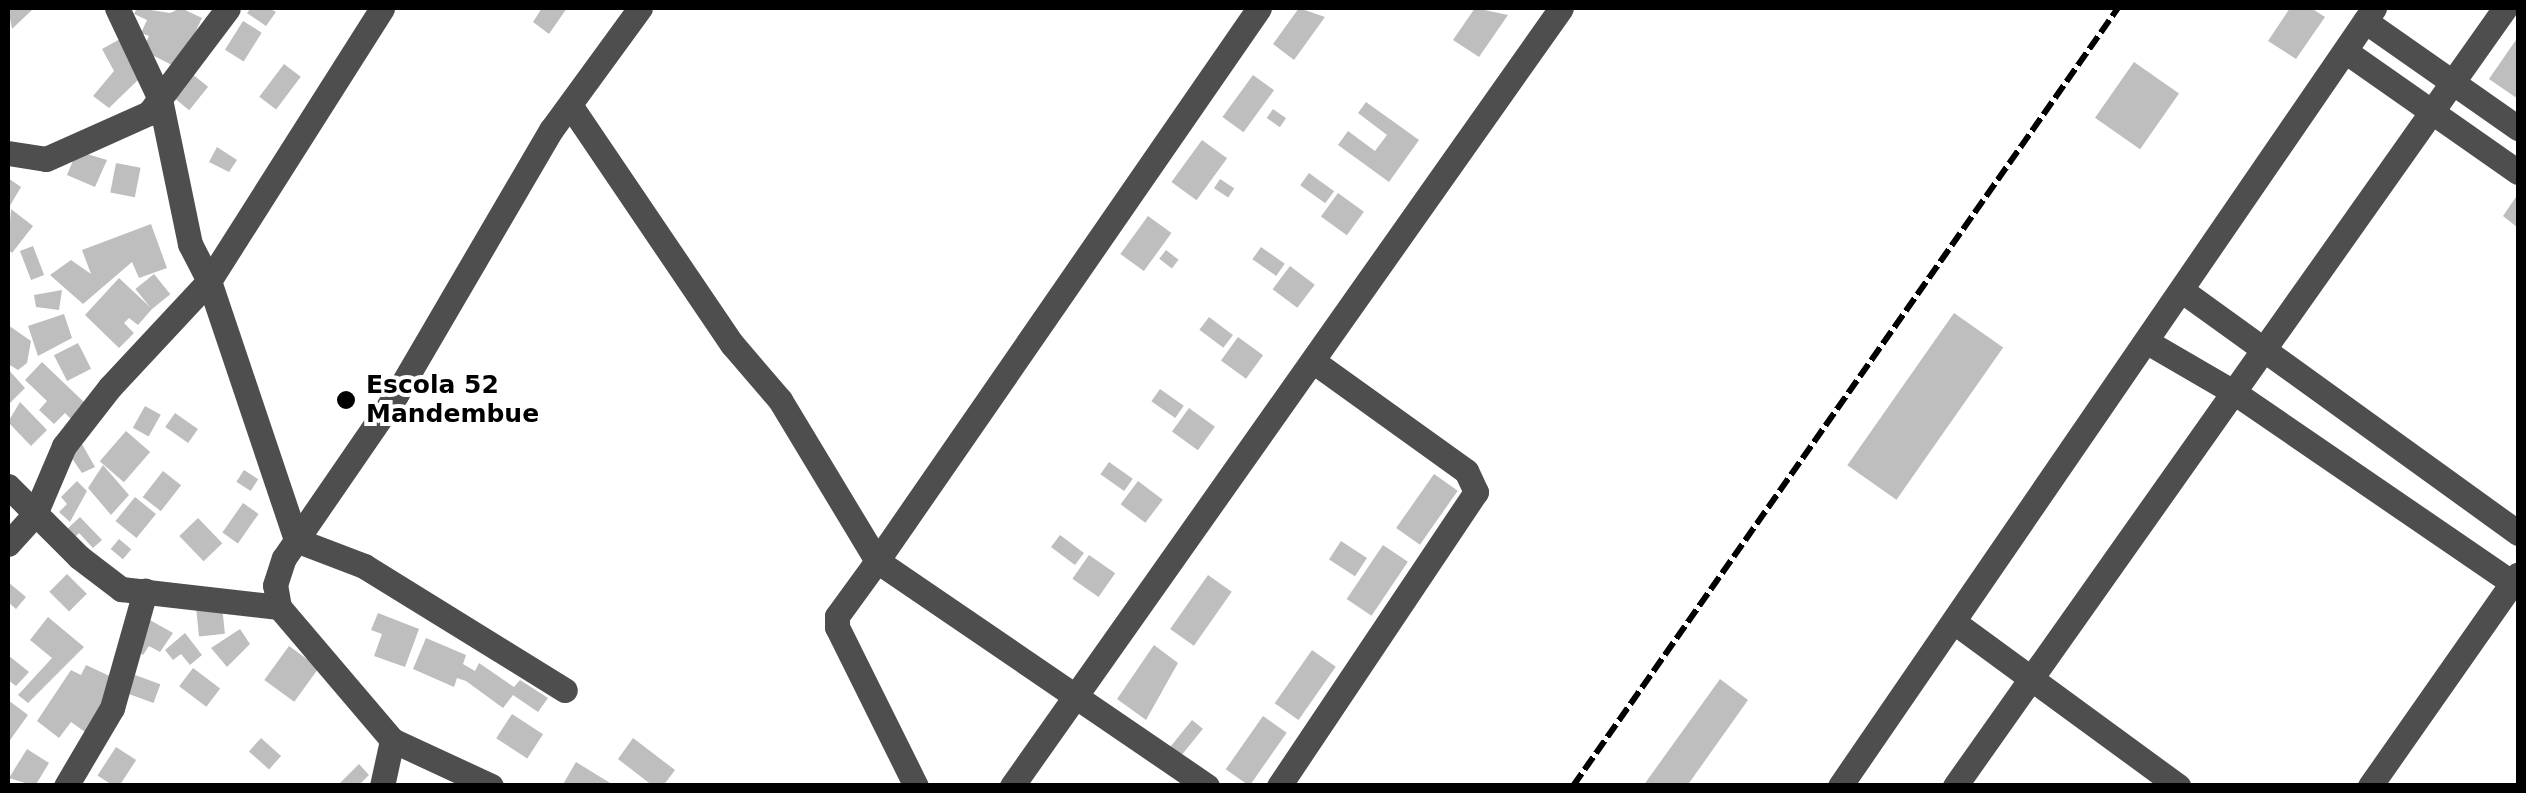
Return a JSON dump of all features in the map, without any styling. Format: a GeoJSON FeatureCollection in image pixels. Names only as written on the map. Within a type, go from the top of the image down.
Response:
{"type":"FeatureCollection","features":[{"type":"Feature","properties":{"kind":"street"},"geometry":{"type":"LineString","coordinates":[[118,8],[160,99],[190,244],[209,281],[296,540]]}},
{"type":"Feature","properties":{"kind":"street"},"geometry":{"type":"LineString","coordinates":[[8,152],[46,159],[149,113],[228,8]]}},
{"type":"Feature","properties":{"kind":"street"},"geometry":{"type":"LineString","coordinates":[[8,544],[35,514],[64,446],[209,281],[382,8]]}},
{"type":"Feature","properties":{"kind":"street"},"geometry":{"type":"LineString","coordinates":[[491,786],[392,740],[279,607],[275,585],[296,540],[396,395],[570,105],[640,8]]}},
{"type":"Feature","properties":{"kind":"street"},"geometry":{"type":"LineString","coordinates":[[916,786],[837,627],[837,616],[1258,8]]}},
{"type":"Feature","properties":{"kind":"street"},"geometry":{"type":"LineString","coordinates":[[1012,786],[1561,8]]}},
{"type":"Feature","properties":{"kind":"street"},"geometry":{"type":"LineString","coordinates":[[1956,786],[2027,680],[2235,394],[2505,8]]}},
{"type":"Feature","properties":{"kind":"street"},"geometry":{"type":"LineString","coordinates":[[1840,786],[2149,343],[2370,14],[2453,82],[2518,128]]}},
{"type":"Feature","properties":{"kind":"street"},"geometry":{"type":"LineString","coordinates":[[2345,52],[2518,172]]}},
{"type":"Feature","properties":{"kind":"street"},"geometry":{"type":"LineString","coordinates":[[570,105],[732,344],[780,400],[876,562],[1080,694],[1207,786]]}},
{"type":"Feature","properties":{"kind":"street"},"geometry":{"type":"LineString","coordinates":[[2184,292],[2518,533]]}},
{"type":"Feature","properties":{"kind":"street"},"geometry":{"type":"LineString","coordinates":[[2149,343],[2235,394],[2517,581],[2370,786]]}},
{"type":"Feature","properties":{"kind":"street"},"geometry":{"type":"LineString","coordinates":[[1280,786],[1476,492],[1466,471],[1313,362]]}},
{"type":"Feature","properties":{"kind":"street"},"geometry":{"type":"LineString","coordinates":[[8,486],[120,588],[279,607]]}},
{"type":"Feature","properties":{"kind":"street"},"geometry":{"type":"LineString","coordinates":[[296,540],[364,566],[565,690]]}},
{"type":"Feature","properties":{"kind":"street"},"geometry":{"type":"LineString","coordinates":[[66,786],[112,708],[144,591]]}},
{"type":"Feature","properties":{"kind":"street"},"geometry":{"type":"LineString","coordinates":[[1954,622],[2027,680],[2178,786]]}},
{"type":"Feature","properties":{"kind":"street"},"geometry":{"type":"LineString","coordinates":[[382,786],[392,740]]}},
{"type":"Feature","properties":{"kind":"building"},"geometry":{"type":"Polygon","coordinates":[[[8,8],[34,8],[12,29],[8,8]]]}},
{"type":"Feature","properties":{"kind":"building"},"geometry":{"type":"Polygon","coordinates":[[[137,8],[170,13],[181,8],[202,18],[178,68],[142,50],[149,36],[141,33],[147,20],[134,14],[137,8]]]}},
{"type":"Feature","properties":{"kind":"building"},"geometry":{"type":"Polygon","coordinates":[[[251,8],[276,12],[266,26],[247,13],[251,8]]]}},
{"type":"Feature","properties":{"kind":"building"},"geometry":{"type":"Polygon","coordinates":[[[542,8],[567,8],[549,34],[533,22],[542,8]]]}},
{"type":"Feature","properties":{"kind":"building"},"geometry":{"type":"Polygon","coordinates":[[[1299,8],[1325,17],[1294,60],[1273,44],[1299,8]]]}},
{"type":"Feature","properties":{"kind":"building"},"geometry":{"type":"Polygon","coordinates":[[[1475,8],[1508,15],[1479,57],[1453,40],[1475,8]]]}},
{"type":"Feature","properties":{"kind":"building"},"geometry":{"type":"Polygon","coordinates":[[[2290,8],[2311,8],[2325,17],[2296,59],[2268,41],[2290,8]]]}},
{"type":"Feature","properties":{"kind":"building"},"geometry":{"type":"Polygon","coordinates":[[[243,21],[262,33],[244,61],[225,50],[243,21]]]}},
{"type":"Feature","properties":{"kind":"building"},"geometry":{"type":"Polygon","coordinates":[[[2518,37],[2518,99],[2489,79],[2518,37]]]}},
{"type":"Feature","properties":{"kind":"building"},"geometry":{"type":"Polygon","coordinates":[[[120,39],[140,78],[109,108],[93,96],[114,71],[102,49],[120,39]]]}},
{"type":"Feature","properties":{"kind":"building"},"geometry":{"type":"Polygon","coordinates":[[[2134,62],[2179,94],[2140,149],[2095,118],[2134,62]]]}},
{"type":"Feature","properties":{"kind":"building"},"geometry":{"type":"Polygon","coordinates":[[[284,64],[301,77],[276,109],[259,97],[284,64]]]}},
{"type":"Feature","properties":{"kind":"building"},"geometry":{"type":"Polygon","coordinates":[[[191,73],[208,87],[189,110],[172,96],[191,73]]]}},
{"type":"Feature","properties":{"kind":"building"},"geometry":{"type":"Polygon","coordinates":[[[1253,75],[1274,90],[1243,132],[1222,117],[1253,75]]]}},
{"type":"Feature","properties":{"kind":"building"},"geometry":{"type":"Polygon","coordinates":[[[1366,102],[1419,140],[1389,182],[1338,145],[1348,131],[1375,151],[1387,135],[1358,113],[1366,102]]]}},
{"type":"Feature","properties":{"kind":"building"},"geometry":{"type":"Polygon","coordinates":[[[1273,109],[1286,118],[1280,127],[1267,118],[1273,109]]]}},
{"type":"Feature","properties":{"kind":"building"},"geometry":{"type":"Polygon","coordinates":[[[1202,140],[1227,158],[1197,200],[1171,182],[1202,140]]]}},
{"type":"Feature","properties":{"kind":"building"},"geometry":{"type":"Polygon","coordinates":[[[217,147],[237,160],[229,172],[209,162],[217,147]]]}},
{"type":"Feature","properties":{"kind":"building"},"geometry":{"type":"Polygon","coordinates":[[[77,151],[107,160],[95,187],[67,175],[77,151]]]}},
{"type":"Feature","properties":{"kind":"building"},"geometry":{"type":"Polygon","coordinates":[[[116,163],[141,168],[135,197],[110,192],[116,163]]]}},
{"type":"Feature","properties":{"kind":"building"},"geometry":{"type":"Polygon","coordinates":[[[1309,173],[1334,191],[1325,203],[1300,185],[1309,173]]]}},
{"type":"Feature","properties":{"kind":"building"},"geometry":{"type":"Polygon","coordinates":[[[8,178],[21,187],[8,209],[8,178]]]}},
{"type":"Feature","properties":{"kind":"building"},"geometry":{"type":"Polygon","coordinates":[[[1220,179],[1234,188],[1228,197],[1214,188],[1220,179]]]}},
{"type":"Feature","properties":{"kind":"building"},"geometry":{"type":"Polygon","coordinates":[[[1338,193],[1364,212],[1347,235],[1321,216],[1338,193]]]}},
{"type":"Feature","properties":{"kind":"building"},"geometry":{"type":"Polygon","coordinates":[[[2518,194],[2518,228],[2503,216],[2518,194]]]}},
{"type":"Feature","properties":{"kind":"building"},"geometry":{"type":"Polygon","coordinates":[[[11,209],[33,226],[12,253],[8,249],[11,209]]]}},
{"type":"Feature","properties":{"kind":"building"},"geometry":{"type":"Polygon","coordinates":[[[1148,216],[1171,233],[1144,271],[1120,254],[1148,216]]]}},
{"type":"Feature","properties":{"kind":"building"},"geometry":{"type":"Polygon","coordinates":[[[151,224],[167,268],[139,278],[132,262],[83,304],[50,275],[71,260],[91,274],[82,250],[151,224]]]}},
{"type":"Feature","properties":{"kind":"building"},"geometry":{"type":"Polygon","coordinates":[[[33,246],[44,275],[31,280],[20,251],[33,246]]]}},
{"type":"Feature","properties":{"kind":"building"},"geometry":{"type":"Polygon","coordinates":[[[1261,247],[1285,264],[1276,276],[1252,259],[1261,247]]]}},
{"type":"Feature","properties":{"kind":"building"},"geometry":{"type":"Polygon","coordinates":[[[1166,250],[1179,260],[1172,269],[1159,259],[1166,250]]]}},
{"type":"Feature","properties":{"kind":"building"},"geometry":{"type":"Polygon","coordinates":[[[1290,266],[1315,285],[1297,308],[1273,289],[1290,266]]]}},
{"type":"Feature","properties":{"kind":"building"},"geometry":{"type":"Polygon","coordinates":[[[154,274],[170,294],[152,309],[135,289],[154,274]]]}},
{"type":"Feature","properties":{"kind":"building"},"geometry":{"type":"Polygon","coordinates":[[[119,278],[152,309],[138,325],[129,318],[124,323],[134,333],[119,348],[85,315],[119,278]]]}},
{"type":"Feature","properties":{"kind":"building"},"geometry":{"type":"Polygon","coordinates":[[[62,290],[59,310],[36,307],[34,295],[62,290]]]}},
{"type":"Feature","properties":{"kind":"building"},"geometry":{"type":"Polygon","coordinates":[[[1954,313],[2003,347],[1896,500],[1847,465],[1954,313]]]}},
{"type":"Feature","properties":{"kind":"building"},"geometry":{"type":"Polygon","coordinates":[[[64,314],[72,338],[38,356],[28,326],[64,314]]]}},
{"type":"Feature","properties":{"kind":"building"},"geometry":{"type":"Polygon","coordinates":[[[1209,317],[1233,335],[1223,348],[1199,330],[1209,317]]]}},
{"type":"Feature","properties":{"kind":"building"},"geometry":{"type":"Polygon","coordinates":[[[8,325],[31,341],[27,363],[18,370],[8,364],[8,325]]]}},
{"type":"Feature","properties":{"kind":"building"},"geometry":{"type":"Polygon","coordinates":[[[1238,337],[1263,355],[1246,379],[1221,360],[1238,337]]]}},
{"type":"Feature","properties":{"kind":"building"},"geometry":{"type":"Polygon","coordinates":[[[78,343],[91,369],[67,381],[54,355],[78,343]]]}},
{"type":"Feature","properties":{"kind":"building"},"geometry":{"type":"Polygon","coordinates":[[[42,362],[86,404],[71,419],[65,413],[54,424],[39,410],[47,401],[25,380],[42,362]]]}},
{"type":"Feature","properties":{"kind":"building"},"geometry":{"type":"Polygon","coordinates":[[[8,369],[25,388],[8,405],[8,369]]]}},
{"type":"Feature","properties":{"kind":"building"},"geometry":{"type":"Polygon","coordinates":[[[1160,389],[1184,406],[1175,418],[1151,401],[1160,389]]]}},
{"type":"Feature","properties":{"kind":"building"},"geometry":{"type":"Polygon","coordinates":[[[20,402],[47,430],[31,446],[8,422],[20,402]]]}},
{"type":"Feature","properties":{"kind":"building"},"geometry":{"type":"Polygon","coordinates":[[[145,406],[161,415],[149,437],[133,428],[145,406]]]}},
{"type":"Feature","properties":{"kind":"building"},"geometry":{"type":"Polygon","coordinates":[[[1189,408],[1215,427],[1198,450],[1172,431],[1189,408]]]}},
{"type":"Feature","properties":{"kind":"building"},"geometry":{"type":"Polygon","coordinates":[[[175,413],[198,429],[188,443],[165,427],[175,413]]]}},
{"type":"Feature","properties":{"kind":"building"},"geometry":{"type":"Polygon","coordinates":[[[126,431],[150,452],[124,482],[100,461],[126,431]]]}},
{"type":"Feature","properties":{"kind":"building"},"geometry":{"type":"Polygon","coordinates":[[[82,444],[95,467],[82,473],[69,454],[82,444]]]}},
{"type":"Feature","properties":{"kind":"building"},"geometry":{"type":"Polygon","coordinates":[[[1109,462],[1133,479],[1124,491],[1100,474],[1109,462]]]}},
{"type":"Feature","properties":{"kind":"building"},"geometry":{"type":"Polygon","coordinates":[[[103,465],[129,495],[111,515],[88,488],[103,465]]]}},
{"type":"Feature","properties":{"kind":"building"},"geometry":{"type":"Polygon","coordinates":[[[244,470],[258,479],[251,491],[236,482],[244,470]]]}},
{"type":"Feature","properties":{"kind":"building"},"geometry":{"type":"Polygon","coordinates":[[[163,471],[181,485],[161,511],[143,497],[163,471]]]}},
{"type":"Feature","properties":{"kind":"building"},"geometry":{"type":"Polygon","coordinates":[[[1434,474],[1458,491],[1420,545],[1396,528],[1434,474]]]}},
{"type":"Feature","properties":{"kind":"building"},"geometry":{"type":"Polygon","coordinates":[[[77,481],[87,491],[70,522],[59,512],[67,504],[61,497],[77,481]]]}},
{"type":"Feature","properties":{"kind":"building"},"geometry":{"type":"Polygon","coordinates":[[[1138,481],[1163,500],[1145,523],[1121,504],[1138,481]]]}},
{"type":"Feature","properties":{"kind":"building"},"geometry":{"type":"Polygon","coordinates":[[[135,497],[156,514],[136,538],[115,521],[135,497]]]}},
{"type":"Feature","properties":{"kind":"building"},"geometry":{"type":"Polygon","coordinates":[[[243,503],[259,514],[238,543],[222,532],[243,503]]]}},
{"type":"Feature","properties":{"kind":"building"},"geometry":{"type":"Polygon","coordinates":[[[80,517],[102,540],[93,548],[79,533],[73,539],[65,531],[80,517]]]}},
{"type":"Feature","properties":{"kind":"building"},"geometry":{"type":"Polygon","coordinates":[[[198,518],[222,543],[204,561],[179,536],[198,518]]]}},
{"type":"Feature","properties":{"kind":"building"},"geometry":{"type":"Polygon","coordinates":[[[1060,535],[1084,553],[1075,565],[1051,547],[1060,535]]]}},
{"type":"Feature","properties":{"kind":"building"},"geometry":{"type":"Polygon","coordinates":[[[119,539],[131,549],[123,559],[111,549],[119,539]]]}},
{"type":"Feature","properties":{"kind":"building"},"geometry":{"type":"Polygon","coordinates":[[[1341,541],[1367,558],[1355,576],[1329,559],[1341,541]]]}},
{"type":"Feature","properties":{"kind":"building"},"geometry":{"type":"Polygon","coordinates":[[[1383,545],[1408,562],[1372,616],[1347,599],[1383,545]]]}},
{"type":"Feature","properties":{"kind":"building"},"geometry":{"type":"Polygon","coordinates":[[[1089,555],[1115,573],[1099,597],[1072,579],[1089,555]]]}},
{"type":"Feature","properties":{"kind":"building"},"geometry":{"type":"Polygon","coordinates":[[[67,574],[87,594],[69,611],[49,592],[67,574]]]}},
{"type":"Feature","properties":{"kind":"building"},"geometry":{"type":"Polygon","coordinates":[[[1208,575],[1232,592],[1194,646],[1170,629],[1208,575]]]}},
{"type":"Feature","properties":{"kind":"building"},"geometry":{"type":"Polygon","coordinates":[[[8,582],[26,597],[16,609],[8,602],[8,582]]]}},
{"type":"Feature","properties":{"kind":"building"},"geometry":{"type":"Polygon","coordinates":[[[222,606],[225,634],[199,637],[196,609],[222,606]]]}},
{"type":"Feature","properties":{"kind":"building"},"geometry":{"type":"Polygon","coordinates":[[[378,613],[419,629],[405,667],[374,656],[382,634],[371,630],[378,613]]]}},
{"type":"Feature","properties":{"kind":"building"},"geometry":{"type":"Polygon","coordinates":[[[48,617],[84,647],[28,703],[18,695],[52,658],[30,640],[48,617]]]}},
{"type":"Feature","properties":{"kind":"building"},"geometry":{"type":"Polygon","coordinates":[[[150,620],[173,633],[160,652],[149,646],[143,655],[132,648],[150,620]]]}},
{"type":"Feature","properties":{"kind":"building"},"geometry":{"type":"Polygon","coordinates":[[[240,629],[250,644],[227,667],[211,648],[240,629]]]}},
{"type":"Feature","properties":{"kind":"building"},"geometry":{"type":"Polygon","coordinates":[[[185,633],[202,655],[190,665],[181,654],[173,660],[165,650],[185,633]]]}},
{"type":"Feature","properties":{"kind":"building"},"geometry":{"type":"Polygon","coordinates":[[[426,638],[466,655],[463,664],[475,671],[479,663],[514,687],[520,680],[548,698],[538,712],[513,695],[503,708],[466,681],[457,678],[454,687],[413,669],[426,638]]]}},
{"type":"Feature","properties":{"kind":"building"},"geometry":{"type":"Polygon","coordinates":[[[1154,645],[1178,663],[1146,720],[1117,699],[1154,645]]]}},
{"type":"Feature","properties":{"kind":"building"},"geometry":{"type":"Polygon","coordinates":[[[289,646],[319,668],[294,702],[264,680],[289,646]]]}},
{"type":"Feature","properties":{"kind":"building"},"geometry":{"type":"Polygon","coordinates":[[[1312,650],[1336,667],[1298,720],[1275,703],[1312,650]]]}},
{"type":"Feature","properties":{"kind":"building"},"geometry":{"type":"Polygon","coordinates":[[[8,655],[29,672],[16,686],[8,680],[8,655]]]}},
{"type":"Feature","properties":{"kind":"building"},"geometry":{"type":"Polygon","coordinates":[[[86,665],[116,679],[85,732],[71,722],[59,738],[37,721],[71,670],[81,675],[86,665]]]}},
{"type":"Feature","properties":{"kind":"building"},"geometry":{"type":"Polygon","coordinates":[[[193,668],[220,688],[206,707],[179,686],[193,668]]]}},
{"type":"Feature","properties":{"kind":"building"},"geometry":{"type":"Polygon","coordinates":[[[135,675],[160,684],[154,703],[128,694],[135,675]]]}},
{"type":"Feature","properties":{"kind":"building"},"geometry":{"type":"Polygon","coordinates":[[[1720,679],[1748,700],[1687,786],[1643,786],[1720,679]]]}},
{"type":"Feature","properties":{"kind":"building"},"geometry":{"type":"Polygon","coordinates":[[[8,700],[28,715],[8,743],[8,700]]]}},
{"type":"Feature","properties":{"kind":"building"},"geometry":{"type":"Polygon","coordinates":[[[512,714],[543,734],[527,758],[496,738],[512,714]]]}},
{"type":"Feature","properties":{"kind":"building"},"geometry":{"type":"Polygon","coordinates":[[[1263,716],[1287,733],[1249,786],[1226,769],[1263,716]]]}},
{"type":"Feature","properties":{"kind":"building"},"geometry":{"type":"Polygon","coordinates":[[[1192,720],[1203,729],[1181,755],[1171,746],[1192,720]]]}},
{"type":"Feature","properties":{"kind":"building"},"geometry":{"type":"Polygon","coordinates":[[[261,738],[281,756],[269,769],[249,751],[261,738]]]}},
{"type":"Feature","properties":{"kind":"building"},"geometry":{"type":"Polygon","coordinates":[[[633,738],[675,770],[663,786],[653,786],[618,759],[633,738]]]}},
{"type":"Feature","properties":{"kind":"building"},"geometry":{"type":"Polygon","coordinates":[[[116,747],[136,760],[119,786],[97,776],[116,747]]]}},
{"type":"Feature","properties":{"kind":"building"},"geometry":{"type":"Polygon","coordinates":[[[27,749],[49,763],[35,786],[9,778],[27,749]]]}},
{"type":"Feature","properties":{"kind":"building"},"geometry":{"type":"Polygon","coordinates":[[[576,762],[615,786],[562,786],[576,762]]]}},
{"type":"Feature","properties":{"kind":"building"},"geometry":{"type":"Polygon","coordinates":[[[359,764],[369,775],[358,786],[337,786],[359,764]]]}},
{"type":"Feature","properties":{"kind":"railway"},"geometry":{"type":"LineString","coordinates":[[1573,786],[2118,8]]}},
{"type":"Feature","properties":{"kind":"place","name":"Escola 52 Mandembue"},"geometry":{"type":"Point","coordinates":[346,400]}}]}
